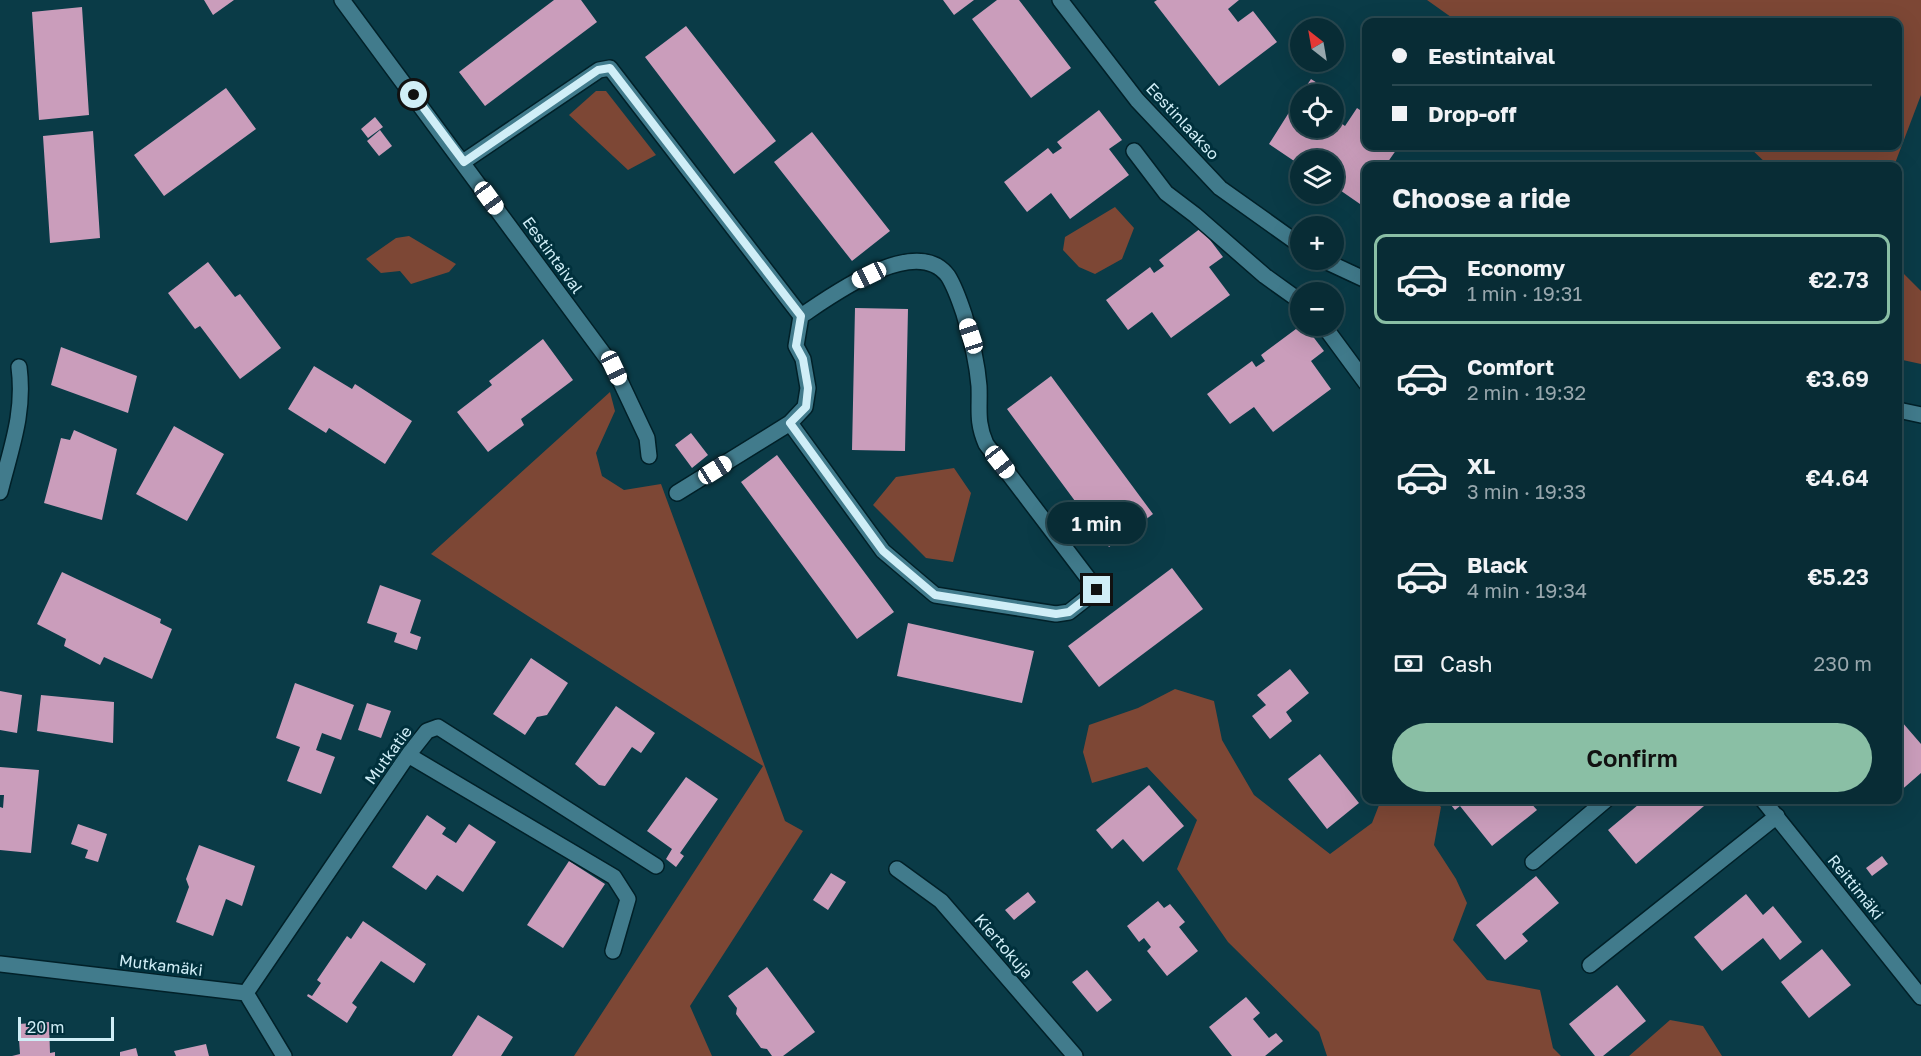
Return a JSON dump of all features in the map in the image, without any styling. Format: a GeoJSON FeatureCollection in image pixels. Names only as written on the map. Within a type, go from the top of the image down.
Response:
{"type":"FeatureCollection","features":[{"type":"Feature","properties":{"kind":"street","name":"Eestintaival"},"geometry":{"type":"LineString","coordinates":[[342,0],[464,162],[614,368],[647,438],[649,456]]}},
{"type":"Feature","properties":{"kind":"street","name":"Eestinlaakso"},"geometry":{"type":"LineString","coordinates":[[1060,0],[1137,99],[1220,188],[1290,238]]}},
{"type":"Feature","properties":{"kind":"street"},"geometry":{"type":"LineString","coordinates":[[464,162],[598,70],[610,68],[801,316],[796,346],[803,359],[808,388],[806,407],[790,423],[677,493]]}},
{"type":"Feature","properties":{"kind":"street"},"geometry":{"type":"LineString","coordinates":[[1134,152],[1166,193],[1290,295]]}},
{"type":"Feature","properties":{"kind":"street"},"geometry":{"type":"LineString","coordinates":[[790,423],[883,551],[935,595],[1056,614],[1069,612],[1097,590],[986,444],[978,426],[979,386],[971,336],[959,300],[947,275],[929,264],[914,262],[890,265],[848,286],[801,316]]}},
{"type":"Feature","properties":{"kind":"street"},"geometry":{"type":"LineString","coordinates":[[1344,270],[1362,278]]}},
{"type":"Feature","properties":{"kind":"street"},"geometry":{"type":"LineString","coordinates":[[1331,336],[1362,378]]}},
{"type":"Feature","properties":{"kind":"street"},"geometry":{"type":"LineString","coordinates":[[0,492],[23,394],[19,367]]}},
{"type":"Feature","properties":{"kind":"street"},"geometry":{"type":"LineString","coordinates":[[1902,411],[1921,415]]}},
{"type":"Feature","properties":{"kind":"street","name":"Mutkatie"},"geometry":{"type":"LineString","coordinates":[[246,993],[408,755],[427,731],[438,727],[656,866]]}},
{"type":"Feature","properties":{"kind":"street"},"geometry":{"type":"LineString","coordinates":[[408,755],[614,877],[628,899],[613,951]]}},
{"type":"Feature","properties":{"kind":"street"},"geometry":{"type":"LineString","coordinates":[[1533,862],[1601,804]]}},
{"type":"Feature","properties":{"kind":"street","name":"Reittimäki"},"geometry":{"type":"LineString","coordinates":[[1766,804],[1921,997]]}},
{"type":"Feature","properties":{"kind":"street"},"geometry":{"type":"LineString","coordinates":[[1590,965],[1777,816]]}},
{"type":"Feature","properties":{"kind":"street","name":"Kiertokuja"},"geometry":{"type":"LineString","coordinates":[[897,869],[941,901],[1075,1056]]}},
{"type":"Feature","properties":{"kind":"street","name":"Mutkamäki"},"geometry":{"type":"LineString","coordinates":[[0,964],[246,993]]}},
{"type":"Feature","properties":{"kind":"street"},"geometry":{"type":"LineString","coordinates":[[246,993],[284,1056]]}},
{"type":"Feature","properties":{"kind":"shaded area"},"geometry":{"type":"Polygon","coordinates":[[[1427,0],[1921,0],[1921,95],[1902,145],[1902,18],[1452,18],[1427,0]]]}},
{"type":"Feature","properties":{"kind":"shaded area"},"geometry":{"type":"Polygon","coordinates":[[[596,91],[606,91],[656,155],[628,170],[569,115],[596,91]]]}},
{"type":"Feature","properties":{"kind":"shaded area"},"geometry":{"type":"Polygon","coordinates":[[[1752,150],[1900,150],[1896,162],[1765,162],[1752,150]]]}},
{"type":"Feature","properties":{"kind":"shaded area"},"geometry":{"type":"Polygon","coordinates":[[[1115,207],[1134,228],[1122,259],[1095,274],[1079,267],[1063,250],[1065,237],[1115,207]]]}},
{"type":"Feature","properties":{"kind":"shaded area"},"geometry":{"type":"Polygon","coordinates":[[[409,236],[456,264],[449,272],[411,284],[400,271],[381,273],[366,259],[396,238],[409,236]]]}},
{"type":"Feature","properties":{"kind":"shaded area"},"geometry":{"type":"Polygon","coordinates":[[[1902,272],[1921,291],[1921,364],[1902,360],[1902,272]]]}},
{"type":"Feature","properties":{"kind":"shaded area"},"geometry":{"type":"Polygon","coordinates":[[[610,392],[615,411],[596,453],[602,476],[624,490],[661,484],[785,821],[803,831],[690,1006],[712,1056],[574,1056],[763,766],[431,554],[610,392]]]}},
{"type":"Feature","properties":{"kind":"shaded area"},"geometry":{"type":"Polygon","coordinates":[[[954,468],[971,493],[953,562],[926,558],[873,505],[896,477],[954,468]]]}},
{"type":"Feature","properties":{"kind":"shaded area"},"geometry":{"type":"Polygon","coordinates":[[[1175,689],[1214,701],[1222,740],[1254,795],[1330,854],[1372,823],[1379,804],[1438,804],[1441,807],[1434,845],[1456,879],[1467,903],[1453,940],[1487,980],[1540,990],[1553,1048],[1561,1056],[1327,1056],[1319,1032],[1228,942],[1177,869],[1197,820],[1147,767],[1092,783],[1083,752],[1089,725],[1138,708],[1175,689]]]}},
{"type":"Feature","properties":{"kind":"shaded area"},"geometry":{"type":"Polygon","coordinates":[[[1670,1020],[1703,1026],[1722,1056],[1629,1056],[1670,1020]]]}},
{"type":"Feature","properties":{"kind":"building"},"geometry":{"type":"Polygon","coordinates":[[[204,0],[234,0],[213,15],[204,0]]]}},
{"type":"Feature","properties":{"kind":"building"},"geometry":{"type":"Polygon","coordinates":[[[554,0],[581,0],[597,22],[485,106],[459,72],[554,0]]]}},
{"type":"Feature","properties":{"kind":"building"},"geometry":{"type":"Polygon","coordinates":[[[943,0],[974,0],[954,15],[943,0]]]}},
{"type":"Feature","properties":{"kind":"building"},"geometry":{"type":"Polygon","coordinates":[[[997,0],[1019,0],[1071,68],[1031,98],[972,19],[997,0]]]}},
{"type":"Feature","properties":{"kind":"building"},"geometry":{"type":"Polygon","coordinates":[[[1157,0],[1239,0],[1228,9],[1238,22],[1253,11],[1277,42],[1219,86],[1154,2],[1157,0]]]}},
{"type":"Feature","properties":{"kind":"building"},"geometry":{"type":"Polygon","coordinates":[[[82,7],[89,115],[39,120],[32,12],[82,7]]]}},
{"type":"Feature","properties":{"kind":"building"},"geometry":{"type":"Polygon","coordinates":[[[686,26],[776,141],[734,174],[645,57],[686,26]]]}},
{"type":"Feature","properties":{"kind":"building"},"geometry":{"type":"Polygon","coordinates":[[[1311,79],[1319,84],[1308,84],[1311,79]]]}},
{"type":"Feature","properties":{"kind":"building"},"geometry":{"type":"Polygon","coordinates":[[[226,88],[256,129],[164,196],[134,155],[226,88]]]}},
{"type":"Feature","properties":{"kind":"building"},"geometry":{"type":"Polygon","coordinates":[[[1357,108],[1362,111],[1362,150],[1396,150],[1388,162],[1362,162],[1362,201],[1360,204],[1344,193],[1344,150],[1290,150],[1290,158],[1269,144],[1290,111],[1290,138],[1344,138],[1344,125],[1357,108]]]}},
{"type":"Feature","properties":{"kind":"building"},"geometry":{"type":"Polygon","coordinates":[[[1099,110],[1122,140],[1109,149],[1129,175],[1070,219],[1051,193],[1027,212],[1004,182],[1048,148],[1053,154],[1062,148],[1057,142],[1099,110]]]}},
{"type":"Feature","properties":{"kind":"building"},"geometry":{"type":"Polygon","coordinates":[[[375,117],[383,127],[368,138],[361,129],[375,117]]]}},
{"type":"Feature","properties":{"kind":"building"},"geometry":{"type":"Polygon","coordinates":[[[380,130],[392,146],[379,156],[367,141],[380,130]]]}},
{"type":"Feature","properties":{"kind":"building"},"geometry":{"type":"Polygon","coordinates":[[[93,131],[100,238],[50,243],[43,136],[93,131]]]}},
{"type":"Feature","properties":{"kind":"building"},"geometry":{"type":"Polygon","coordinates":[[[812,132],[890,231],[852,261],[774,162],[812,132]]]}},
{"type":"Feature","properties":{"kind":"building"},"geometry":{"type":"Polygon","coordinates":[[[1201,228],[1223,257],[1209,267],[1230,295],[1171,338],[1152,312],[1128,330],[1106,300],[1150,267],[1154,273],[1164,266],[1159,260],[1201,228]]]}},
{"type":"Feature","properties":{"kind":"building"},"geometry":{"type":"Polygon","coordinates":[[[208,262],[235,297],[240,294],[281,348],[240,379],[200,326],[195,329],[168,293],[208,262]]]}},
{"type":"Feature","properties":{"kind":"building"},"geometry":{"type":"Polygon","coordinates":[[[855,308],[908,309],[905,451],[852,450],[855,308]]]}},
{"type":"Feature","properties":{"kind":"building"},"geometry":{"type":"Polygon","coordinates":[[[1290,333],[1290,336],[1313,336],[1324,351],[1311,361],[1331,389],[1273,432],[1254,407],[1230,424],[1207,394],[1252,361],[1256,367],[1265,361],[1261,355],[1290,333]]]}},
{"type":"Feature","properties":{"kind":"building"},"geometry":{"type":"Polygon","coordinates":[[[543,339],[573,380],[521,419],[524,425],[488,452],[457,412],[492,385],[489,381],[543,339]]]}},
{"type":"Feature","properties":{"kind":"building"},"geometry":{"type":"Polygon","coordinates":[[[61,347],[137,376],[128,413],[51,385],[61,347]]]}},
{"type":"Feature","properties":{"kind":"building"},"geometry":{"type":"Polygon","coordinates":[[[314,366],[352,389],[355,384],[412,421],[385,464],[329,428],[326,433],[288,409],[314,366]]]}},
{"type":"Feature","properties":{"kind":"building"},"geometry":{"type":"Polygon","coordinates":[[[1051,376],[1153,514],[1109,547],[1007,409],[1051,376]]]}},
{"type":"Feature","properties":{"kind":"building"},"geometry":{"type":"Polygon","coordinates":[[[174,426],[224,454],[187,521],[136,494],[174,426]]]}},
{"type":"Feature","properties":{"kind":"building"},"geometry":{"type":"Polygon","coordinates":[[[74,430],[117,449],[102,520],[44,503],[61,438],[70,440],[74,430]]]}},
{"type":"Feature","properties":{"kind":"building"},"geometry":{"type":"Polygon","coordinates":[[[691,433],[708,455],[692,468],[675,445],[691,433]]]}},
{"type":"Feature","properties":{"kind":"building"},"geometry":{"type":"Polygon","coordinates":[[[777,455],[894,612],[857,639],[741,482],[777,455]]]}},
{"type":"Feature","properties":{"kind":"building"},"geometry":{"type":"Polygon","coordinates":[[[1172,568],[1203,609],[1099,687],[1068,646],[1172,568]]]}},
{"type":"Feature","properties":{"kind":"building"},"geometry":{"type":"Polygon","coordinates":[[[62,572],[161,619],[160,623],[172,629],[152,679],[104,657],[100,665],[64,646],[66,639],[37,624],[62,572]]]}},
{"type":"Feature","properties":{"kind":"building"},"geometry":{"type":"Polygon","coordinates":[[[380,585],[421,600],[410,633],[421,637],[417,650],[394,642],[397,633],[367,623],[380,585]]]}},
{"type":"Feature","properties":{"kind":"building"},"geometry":{"type":"Polygon","coordinates":[[[908,623],[1034,651],[1022,703],[897,676],[908,623]]]}},
{"type":"Feature","properties":{"kind":"building"},"geometry":{"type":"Polygon","coordinates":[[[531,658],[568,683],[547,715],[537,717],[525,735],[493,714],[531,658]]]}},
{"type":"Feature","properties":{"kind":"building"},"geometry":{"type":"Polygon","coordinates":[[[1290,669],[1309,693],[1286,712],[1292,721],[1270,739],[1252,716],[1266,705],[1257,695],[1290,669]]]}},
{"type":"Feature","properties":{"kind":"building"},"geometry":{"type":"Polygon","coordinates":[[[295,683],[354,705],[341,740],[322,733],[316,750],[335,757],[321,794],[287,781],[300,747],[276,738],[295,683]]]}},
{"type":"Feature","properties":{"kind":"building"},"geometry":{"type":"Polygon","coordinates":[[[0,691],[22,695],[17,733],[0,730],[0,691]]]}},
{"type":"Feature","properties":{"kind":"building"},"geometry":{"type":"Polygon","coordinates":[[[41,695],[114,702],[113,743],[37,731],[41,695]]]}},
{"type":"Feature","properties":{"kind":"building"},"geometry":{"type":"Polygon","coordinates":[[[367,703],[391,711],[381,738],[358,730],[367,703]]]}},
{"type":"Feature","properties":{"kind":"building"},"geometry":{"type":"Polygon","coordinates":[[[616,706],[655,733],[641,753],[632,747],[605,786],[599,785],[575,764],[616,706]]]}},
{"type":"Feature","properties":{"kind":"building"},"geometry":{"type":"Polygon","coordinates":[[[1902,722],[1921,744],[1921,773],[1902,790],[1902,722]]]}},
{"type":"Feature","properties":{"kind":"building"},"geometry":{"type":"Polygon","coordinates":[[[1320,754],[1359,803],[1327,829],[1288,779],[1320,754]]]}},
{"type":"Feature","properties":{"kind":"building"},"geometry":{"type":"Polygon","coordinates":[[[0,767],[39,770],[31,853],[0,850],[0,807],[3,808],[4,795],[0,795],[0,767]]]}},
{"type":"Feature","properties":{"kind":"building"},"geometry":{"type":"Polygon","coordinates":[[[686,777],[718,799],[680,853],[684,856],[676,867],[666,859],[672,849],[647,831],[686,777]]]}},
{"type":"Feature","properties":{"kind":"building"},"geometry":{"type":"Polygon","coordinates":[[[1149,785],[1184,826],[1143,862],[1123,839],[1112,849],[1096,830],[1149,785]]]}},
{"type":"Feature","properties":{"kind":"building"},"geometry":{"type":"Polygon","coordinates":[[[1450,804],[1532,804],[1537,810],[1492,846],[1460,806],[1455,810],[1450,804]]]}},
{"type":"Feature","properties":{"kind":"building"},"geometry":{"type":"Polygon","coordinates":[[[1639,804],[1702,804],[1704,806],[1636,864],[1608,830],[1639,804]]]}},
{"type":"Feature","properties":{"kind":"building"},"geometry":{"type":"Polygon","coordinates":[[[427,815],[446,828],[442,834],[456,843],[469,824],[496,842],[463,892],[437,875],[426,890],[392,867],[427,815]]]}},
{"type":"Feature","properties":{"kind":"building"},"geometry":{"type":"Polygon","coordinates":[[[78,824],[107,834],[98,862],[85,858],[88,850],[71,844],[78,824]]]}},
{"type":"Feature","properties":{"kind":"building"},"geometry":{"type":"Polygon","coordinates":[[[199,845],[255,866],[242,906],[226,899],[213,936],[176,922],[189,887],[186,879],[199,845]]]}},
{"type":"Feature","properties":{"kind":"building"},"geometry":{"type":"Polygon","coordinates":[[[1882,856],[1888,864],[1872,876],[1866,868],[1882,856]]]}},
{"type":"Feature","properties":{"kind":"building"},"geometry":{"type":"Polygon","coordinates":[[[569,861],[605,884],[563,948],[527,925],[569,861]]]}},
{"type":"Feature","properties":{"kind":"building"},"geometry":{"type":"Polygon","coordinates":[[[831,873],[846,882],[828,910],[813,900],[831,873]]]}},
{"type":"Feature","properties":{"kind":"building"},"geometry":{"type":"Polygon","coordinates":[[[1536,876],[1559,903],[1522,934],[1528,941],[1505,960],[1476,925],[1536,876]]]}},
{"type":"Feature","properties":{"kind":"building"},"geometry":{"type":"Polygon","coordinates":[[[1028,892],[1036,902],[1014,920],[1005,910],[1028,892]]]}},
{"type":"Feature","properties":{"kind":"building"},"geometry":{"type":"Polygon","coordinates":[[[1746,894],[1763,915],[1773,906],[1802,942],[1780,960],[1763,938],[1722,971],[1694,937],[1746,894]]]}},
{"type":"Feature","properties":{"kind":"building"},"geometry":{"type":"Polygon","coordinates":[[[1158,901],[1164,908],[1170,904],[1185,922],[1179,927],[1198,951],[1167,976],[1147,951],[1151,947],[1144,938],[1139,942],[1127,926],[1158,901]]]}},
{"type":"Feature","properties":{"kind":"building"},"geometry":{"type":"Polygon","coordinates":[[[363,921],[426,964],[414,983],[381,961],[352,1003],[357,1007],[347,1023],[307,996],[308,994],[312,996],[321,983],[317,980],[347,936],[351,939],[363,921]]]}},
{"type":"Feature","properties":{"kind":"building"},"geometry":{"type":"Polygon","coordinates":[[[1822,949],[1851,985],[1809,1018],[1781,982],[1822,949]]]}},
{"type":"Feature","properties":{"kind":"building"},"geometry":{"type":"Polygon","coordinates":[[[767,967],[815,1032],[783,1056],[772,1056],[767,1049],[761,1048],[736,1014],[737,1008],[728,996],[767,967]]]}},
{"type":"Feature","properties":{"kind":"building"},"geometry":{"type":"Polygon","coordinates":[[[1087,970],[1112,1000],[1097,1012],[1072,982],[1087,970]]]}},
{"type":"Feature","properties":{"kind":"building"},"geometry":{"type":"Polygon","coordinates":[[[1617,985],[1646,1021],[1603,1056],[1595,1056],[1569,1024],[1617,985]]]}},
{"type":"Feature","properties":{"kind":"building"},"geometry":{"type":"Polygon","coordinates":[[[1246,997],[1260,1013],[1253,1019],[1269,1038],[1276,1033],[1283,1041],[1265,1056],[1232,1056],[1209,1027],[1246,997]]]}},
{"type":"Feature","properties":{"kind":"building"},"geometry":{"type":"Polygon","coordinates":[[[478,1015],[513,1037],[501,1056],[452,1056],[478,1015]]]}},
{"type":"Feature","properties":{"kind":"building"},"geometry":{"type":"Polygon","coordinates":[[[49,1022],[50,1053],[55,1052],[55,1056],[12,1056],[20,1054],[18,1024],[49,1022]]]}},
{"type":"Feature","properties":{"kind":"building"},"geometry":{"type":"Polygon","coordinates":[[[206,1044],[209,1056],[176,1056],[174,1051],[206,1044]]]}},
{"type":"Feature","properties":{"kind":"building"},"geometry":{"type":"Polygon","coordinates":[[[136,1048],[138,1056],[120,1056],[120,1052],[136,1048]]]}},
{"type":"Feature","properties":{"kind":"route"},"geometry":{"type":"LineString","coordinates":[[414,95],[464,162],[598,70],[610,68],[801,316],[796,346],[803,359],[808,388],[806,407],[790,423],[883,551],[935,595],[1038,613],[1056,614],[1069,612],[1097,590]]}}]}
